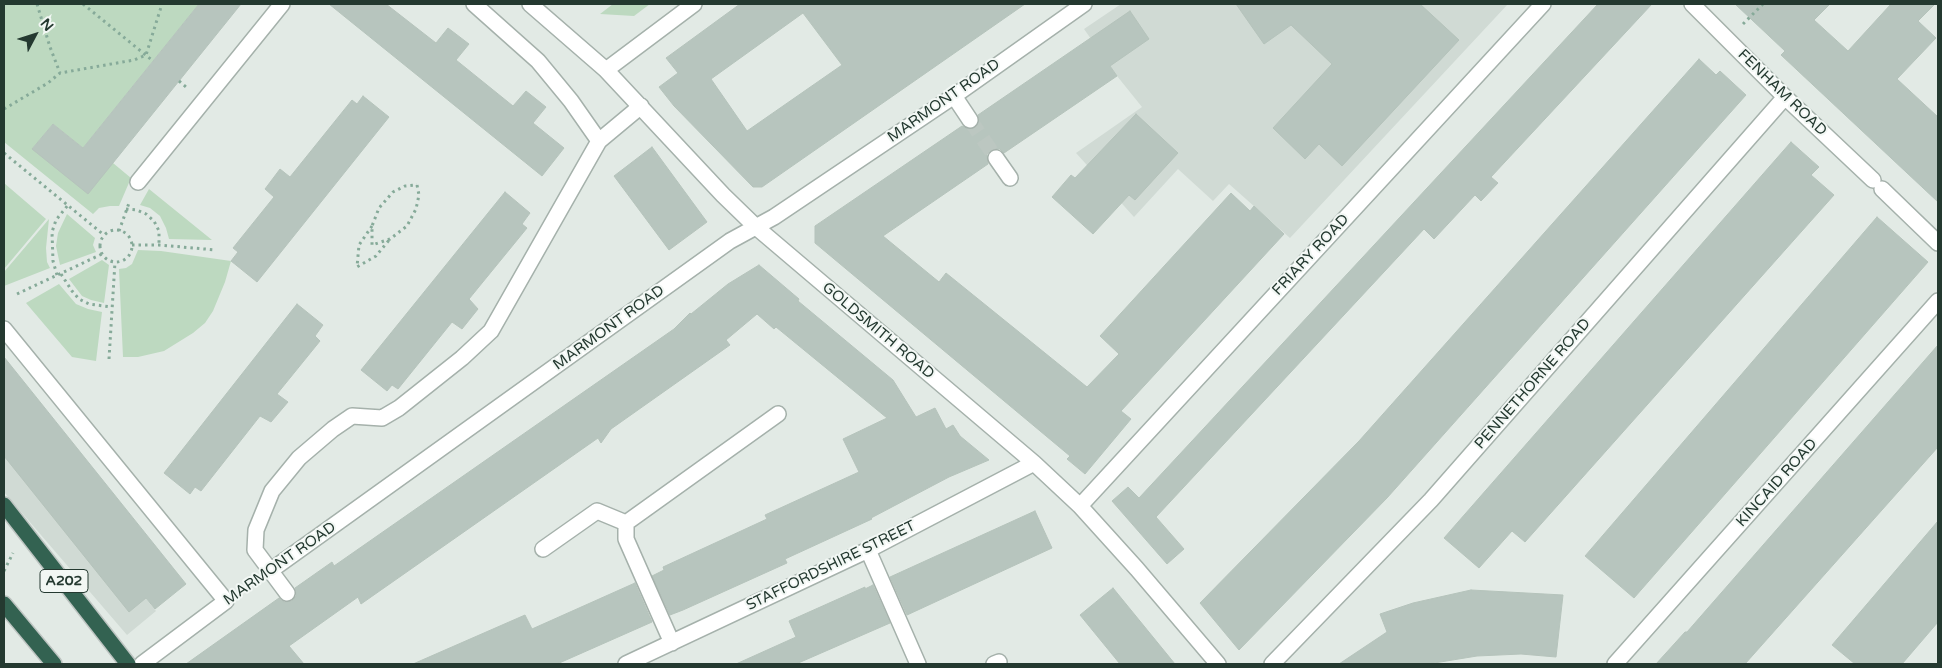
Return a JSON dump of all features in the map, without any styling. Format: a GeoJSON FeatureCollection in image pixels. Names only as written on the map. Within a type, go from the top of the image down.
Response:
{"type":"FeatureCollection","features":[{"type":"Feature","properties":{"kind":"highway","name":"A202"},"geometry":{"type":"LineString","coordinates":[[4,505],[128,664]]}},
{"type":"Feature","properties":{"kind":"highway"},"geometry":{"type":"LineString","coordinates":[[4,604],[54,664]]}},
{"type":"Feature","properties":{"kind":"street"},"geometry":{"type":"LineString","coordinates":[[138,182],[282,4]]}},
{"type":"Feature","properties":{"kind":"street"},"geometry":{"type":"LineString","coordinates":[[474,4],[538,61],[571,101],[599,141]]}},
{"type":"Feature","properties":{"kind":"street","name":"GOLDSMITH ROAD"},"geometry":{"type":"LineString","coordinates":[[530,4],[606,70],[723,195],[756,227],[1034,463],[1080,506],[1218,664]]}},
{"type":"Feature","properties":{"kind":"street"},"geometry":{"type":"LineString","coordinates":[[606,70],[694,4]]}},
{"type":"Feature","properties":{"kind":"street","name":"MARMONT ROAD"},"geometry":{"type":"LineString","coordinates":[[270,571],[722,247],[774,217],[954,96],[1084,4]]}},
{"type":"Feature","properties":{"kind":"street","name":"FRIARY ROAD"},"geometry":{"type":"LineString","coordinates":[[1080,506],[1543,4]]}},
{"type":"Feature","properties":{"kind":"street","name":"FENHAM ROAD"},"geometry":{"type":"LineString","coordinates":[[1692,4],[1785,97],[1938,243]]}},
{"type":"Feature","properties":{"kind":"street"},"geometry":{"type":"LineString","coordinates":[[954,96],[970,120]]}},
{"type":"Feature","properties":{"kind":"street","name":"PENNETHORNE ROAD"},"geometry":{"type":"LineString","coordinates":[[1272,664],[1431,500],[1785,97]]}},
{"type":"Feature","properties":{"kind":"street"},"geometry":{"type":"LineString","coordinates":[[287,593],[255,550],[256,530],[272,491],[299,458],[333,429],[352,416],[382,418],[399,408],[462,358],[492,331],[599,141],[641,106]]}},
{"type":"Feature","properties":{"kind":"street"},"geometry":{"type":"LineString","coordinates":[[996,158],[1010,178]]}},
{"type":"Feature","properties":{"kind":"street","name":"KINCAID ROAD"},"geometry":{"type":"LineString","coordinates":[[1615,664],[1938,301]]}},
{"type":"Feature","properties":{"kind":"street","name":"MARMONT ROAD"},"geometry":{"type":"LineString","coordinates":[[4,329],[226,601],[142,664]]}},
{"type":"Feature","properties":{"kind":"street"},"geometry":{"type":"LineString","coordinates":[[626,523],[778,414]]}},
{"type":"Feature","properties":{"kind":"street","name":"STAFFORDSHIRE STREET"},"geometry":{"type":"LineString","coordinates":[[626,664],[868,550],[1034,463]]}},
{"type":"Feature","properties":{"kind":"street"},"geometry":{"type":"LineString","coordinates":[[543,549],[597,511],[626,523]]}},
{"type":"Feature","properties":{"kind":"street"},"geometry":{"type":"LineString","coordinates":[[626,523],[626,538],[672,643]]}},
{"type":"Feature","properties":{"kind":"street"},"geometry":{"type":"LineString","coordinates":[[868,550],[918,664]]}},
{"type":"Feature","properties":{"kind":"path"},"geometry":{"type":"LineString","coordinates":[[36,4],[60,73]]}},
{"type":"Feature","properties":{"kind":"path"},"geometry":{"type":"LineString","coordinates":[[83,4],[153,60]]}},
{"type":"Feature","properties":{"kind":"path"},"geometry":{"type":"LineString","coordinates":[[4,109],[48,83],[60,73],[134,60],[146,55],[162,4]]}},
{"type":"Feature","properties":{"kind":"path"},"geometry":{"type":"LineString","coordinates":[[4,153],[104,235]]}},
{"type":"Feature","properties":{"kind":"path"},"geometry":{"type":"LineString","coordinates":[[119,231],[138,182]]}},
{"type":"Feature","properties":{"kind":"path"},"geometry":{"type":"LineString","coordinates":[[416,185],[419,195],[416,209],[407,226],[390,239],[376,256],[357,267],[359,245],[372,226],[379,208],[393,192],[405,186],[416,185]]}},
{"type":"Feature","properties":{"kind":"path"},"geometry":{"type":"LineString","coordinates":[[68,204],[56,220],[52,232],[53,261],[59,274],[79,299],[89,304],[111,307]]}},
{"type":"Feature","properties":{"kind":"path"},"geometry":{"type":"LineString","coordinates":[[126,209],[137,210],[146,214],[154,221],[159,231],[159,245]]}},
{"type":"Feature","properties":{"kind":"path"},"geometry":{"type":"LineString","coordinates":[[372,226],[372,245],[390,239]]}},
{"type":"Feature","properties":{"kind":"path"},"geometry":{"type":"LineString","coordinates":[[119,231],[128,236],[132,245],[131,251],[125,260],[115,262],[105,259],[100,244],[104,235],[109,232],[119,231]]}},
{"type":"Feature","properties":{"kind":"path"},"geometry":{"type":"LineString","coordinates":[[132,245],[159,245],[216,250]]}},
{"type":"Feature","properties":{"kind":"path"},"geometry":{"type":"LineString","coordinates":[[17,294],[102,254]]}},
{"type":"Feature","properties":{"kind":"path"},"geometry":{"type":"LineString","coordinates":[[109,359],[115,262]]}},
{"type":"Feature","properties":{"kind":"path"},"geometry":{"type":"LineString","coordinates":[[4,570],[16,546]]}},
{"type":"Feature","properties":{"kind":"shaded area"},"geometry":{"type":"Polygon","coordinates":[[[1121,4],[1508,4],[1290,238],[1229,184],[1213,201],[1178,169],[1134,217],[1076,153],[1142,107],[1117,76],[1084,29],[1121,4]]]}},
{"type":"Feature","properties":{"kind":"shaded area"},"geometry":{"type":"Polygon","coordinates":[[[4,422],[156,611],[127,635],[4,492],[4,422]]]}},
{"type":"Feature","properties":{"kind":"green space"},"geometry":{"type":"Polygon","coordinates":[[[4,4],[199,4],[83,148],[53,124],[33,148],[113,163],[131,178],[119,206],[99,208],[93,214],[4,142],[4,4]]]}},
{"type":"Feature","properties":{"kind":"green space"},"geometry":{"type":"Polygon","coordinates":[[[613,4],[650,4],[634,16],[600,14],[613,4]]]}},
{"type":"Feature","properties":{"kind":"green space"},"geometry":{"type":"Polygon","coordinates":[[[4,183],[46,219],[4,269],[4,183]]]}},
{"type":"Feature","properties":{"kind":"green space"},"geometry":{"type":"Polygon","coordinates":[[[149,189],[212,240],[169,239],[160,216],[150,208],[140,205],[149,189]]]}},
{"type":"Feature","properties":{"kind":"green space"},"geometry":{"type":"Polygon","coordinates":[[[67,214],[95,238],[93,245],[96,252],[60,265],[56,246],[58,233],[67,214]]]}},
{"type":"Feature","properties":{"kind":"green space"},"geometry":{"type":"Polygon","coordinates":[[[49,219],[46,248],[47,262],[50,268],[4,286],[4,272],[49,219]]]}},
{"type":"Feature","properties":{"kind":"green space"},"geometry":{"type":"Polygon","coordinates":[[[138,250],[161,251],[231,261],[213,311],[205,323],[164,351],[138,357],[123,357],[119,269],[126,268],[132,264],[138,250]]]}},
{"type":"Feature","properties":{"kind":"green space"},"geometry":{"type":"Polygon","coordinates":[[[102,260],[109,265],[104,303],[82,296],[69,279],[102,260]]]}},
{"type":"Feature","properties":{"kind":"green space"},"geometry":{"type":"Polygon","coordinates":[[[59,284],[76,304],[102,312],[96,361],[72,357],[26,303],[59,284]]]}},
{"type":"Feature","properties":{"kind":"building"},"geometry":{"type":"Polygon","coordinates":[[[199,4],[241,4],[88,194],[32,149],[53,124],[83,148],[199,4]]]}},
{"type":"Feature","properties":{"kind":"building"},"geometry":{"type":"Polygon","coordinates":[[[329,4],[386,4],[436,43],[448,28],[469,44],[456,60],[513,106],[526,91],[546,107],[533,123],[564,148],[542,176],[329,4]]]}},
{"type":"Feature","properties":{"kind":"building"},"geometry":{"type":"Polygon","coordinates":[[[740,4],[1025,4],[762,187],[753,187],[674,106],[659,87],[678,73],[666,58],[740,4]],[[803,13],[711,79],[747,131],[842,65],[803,13]]]}},
{"type":"Feature","properties":{"kind":"building"},"geometry":{"type":"Polygon","coordinates":[[[1236,4],[1420,4],[1459,40],[1342,166],[1319,144],[1305,159],[1273,128],[1332,64],[1291,25],[1264,44],[1236,4]]]}},
{"type":"Feature","properties":{"kind":"building"},"geometry":{"type":"Polygon","coordinates":[[[1598,4],[1652,4],[1491,177],[1498,183],[1481,201],[1475,195],[1434,239],[1424,229],[1156,517],[1184,549],[1167,564],[1112,501],[1128,487],[1139,498],[1598,4]]]}},
{"type":"Feature","properties":{"kind":"building"},"geometry":{"type":"Polygon","coordinates":[[[1735,4],[1830,4],[1814,20],[1848,51],[1891,4],[1935,4],[1918,21],[1936,38],[1897,79],[1938,117],[1938,202],[1781,55],[1785,51],[1735,4]]]}},
{"type":"Feature","properties":{"kind":"building"},"geometry":{"type":"Polygon","coordinates":[[[1130,11],[1149,39],[1110,66],[1117,76],[1004,153],[1000,149],[991,150],[987,154],[988,164],[883,236],[939,282],[946,273],[1087,387],[1119,354],[1100,336],[1231,193],[1250,211],[1254,206],[1284,234],[1121,411],[1131,419],[1085,474],[1067,459],[1070,456],[815,243],[815,226],[962,126],[970,129],[976,127],[979,120],[978,115],[1130,11]]]}},
{"type":"Feature","properties":{"kind":"building"},"geometry":{"type":"Polygon","coordinates":[[[1699,59],[1716,75],[1720,71],[1746,95],[1387,498],[1239,650],[1200,603],[1359,441],[1699,59]]]}},
{"type":"Feature","properties":{"kind":"building"},"geometry":{"type":"Polygon","coordinates":[[[363,96],[389,117],[257,282],[231,261],[238,252],[233,248],[274,197],[265,189],[280,169],[290,177],[352,100],[357,104],[363,96]]]}},
{"type":"Feature","properties":{"kind":"building"},"geometry":{"type":"Polygon","coordinates":[[[1136,114],[1178,153],[1135,200],[1129,195],[1093,234],[1052,197],[1071,175],[1075,178],[1136,114]]]}},
{"type":"Feature","properties":{"kind":"building"},"geometry":{"type":"Polygon","coordinates":[[[1791,142],[1819,167],[1811,175],[1834,195],[1525,542],[1512,531],[1479,568],[1444,538],[1791,142]]]}},
{"type":"Feature","properties":{"kind":"building"},"geometry":{"type":"Polygon","coordinates":[[[652,147],[707,222],[669,250],[614,176],[652,147]]]}},
{"type":"Feature","properties":{"kind":"building"},"geometry":{"type":"Polygon","coordinates":[[[505,192],[530,213],[522,224],[527,228],[469,299],[478,309],[462,329],[452,322],[398,389],[392,385],[387,391],[361,370],[505,192]]]}},
{"type":"Feature","properties":{"kind":"building"},"geometry":{"type":"Polygon","coordinates":[[[1877,217],[1928,262],[1634,598],[1585,556],[1877,217]]]}},
{"type":"Feature","properties":{"kind":"building"},"geometry":{"type":"Polygon","coordinates":[[[759,265],[799,299],[798,301],[893,380],[916,417],[935,408],[946,429],[953,425],[960,436],[989,460],[949,477],[872,519],[785,559],[787,563],[670,615],[652,576],[664,570],[663,567],[767,519],[765,515],[859,472],[843,439],[887,418],[776,327],[774,329],[757,314],[726,340],[730,345],[611,429],[601,443],[598,438],[361,604],[358,597],[289,646],[304,664],[186,664],[279,598],[284,602],[292,601],[296,596],[295,588],[332,562],[334,566],[674,329],[690,313],[728,284],[759,265]]]}},
{"type":"Feature","properties":{"kind":"building"},"geometry":{"type":"Polygon","coordinates":[[[297,304],[323,325],[315,336],[320,341],[277,394],[288,402],[271,422],[260,416],[201,491],[195,487],[190,494],[164,473],[297,304]]]}},
{"type":"Feature","properties":{"kind":"building"},"geometry":{"type":"Polygon","coordinates":[[[1938,345],[1938,447],[1745,664],[1656,664],[1687,632],[1938,345]]]}},
{"type":"Feature","properties":{"kind":"building"},"geometry":{"type":"Polygon","coordinates":[[[4,357],[186,584],[155,609],[146,598],[129,612],[4,456],[4,357]]]}},
{"type":"Feature","properties":{"kind":"building"},"geometry":{"type":"Polygon","coordinates":[[[1035,511],[1052,548],[907,615],[890,577],[1035,511]]]}},
{"type":"Feature","properties":{"kind":"building"},"geometry":{"type":"Polygon","coordinates":[[[1938,521],[1938,622],[1902,664],[1855,664],[1832,645],[1938,521]]]}},
{"type":"Feature","properties":{"kind":"building"},"geometry":{"type":"Polygon","coordinates":[[[635,583],[652,622],[557,664],[413,664],[525,615],[532,629],[635,583]]]}},
{"type":"Feature","properties":{"kind":"building"},"geometry":{"type":"Polygon","coordinates":[[[873,585],[890,623],[796,664],[736,664],[796,637],[789,621],[873,585]]]}},
{"type":"Feature","properties":{"kind":"building"},"geometry":{"type":"Polygon","coordinates":[[[1113,588],[1175,664],[1120,664],[1080,615],[1113,588]]]}},
{"type":"Feature","properties":{"kind":"building"},"geometry":{"type":"Polygon","coordinates":[[[1471,590],[1563,595],[1556,657],[1521,654],[1477,656],[1428,664],[1339,664],[1387,632],[1380,614],[1413,603],[1471,590]]]}},
{"type":"Feature","properties":{"kind":"tunnel"},"geometry":{"type":"LineString","coordinates":[[970,120],[996,158]]}}]}
